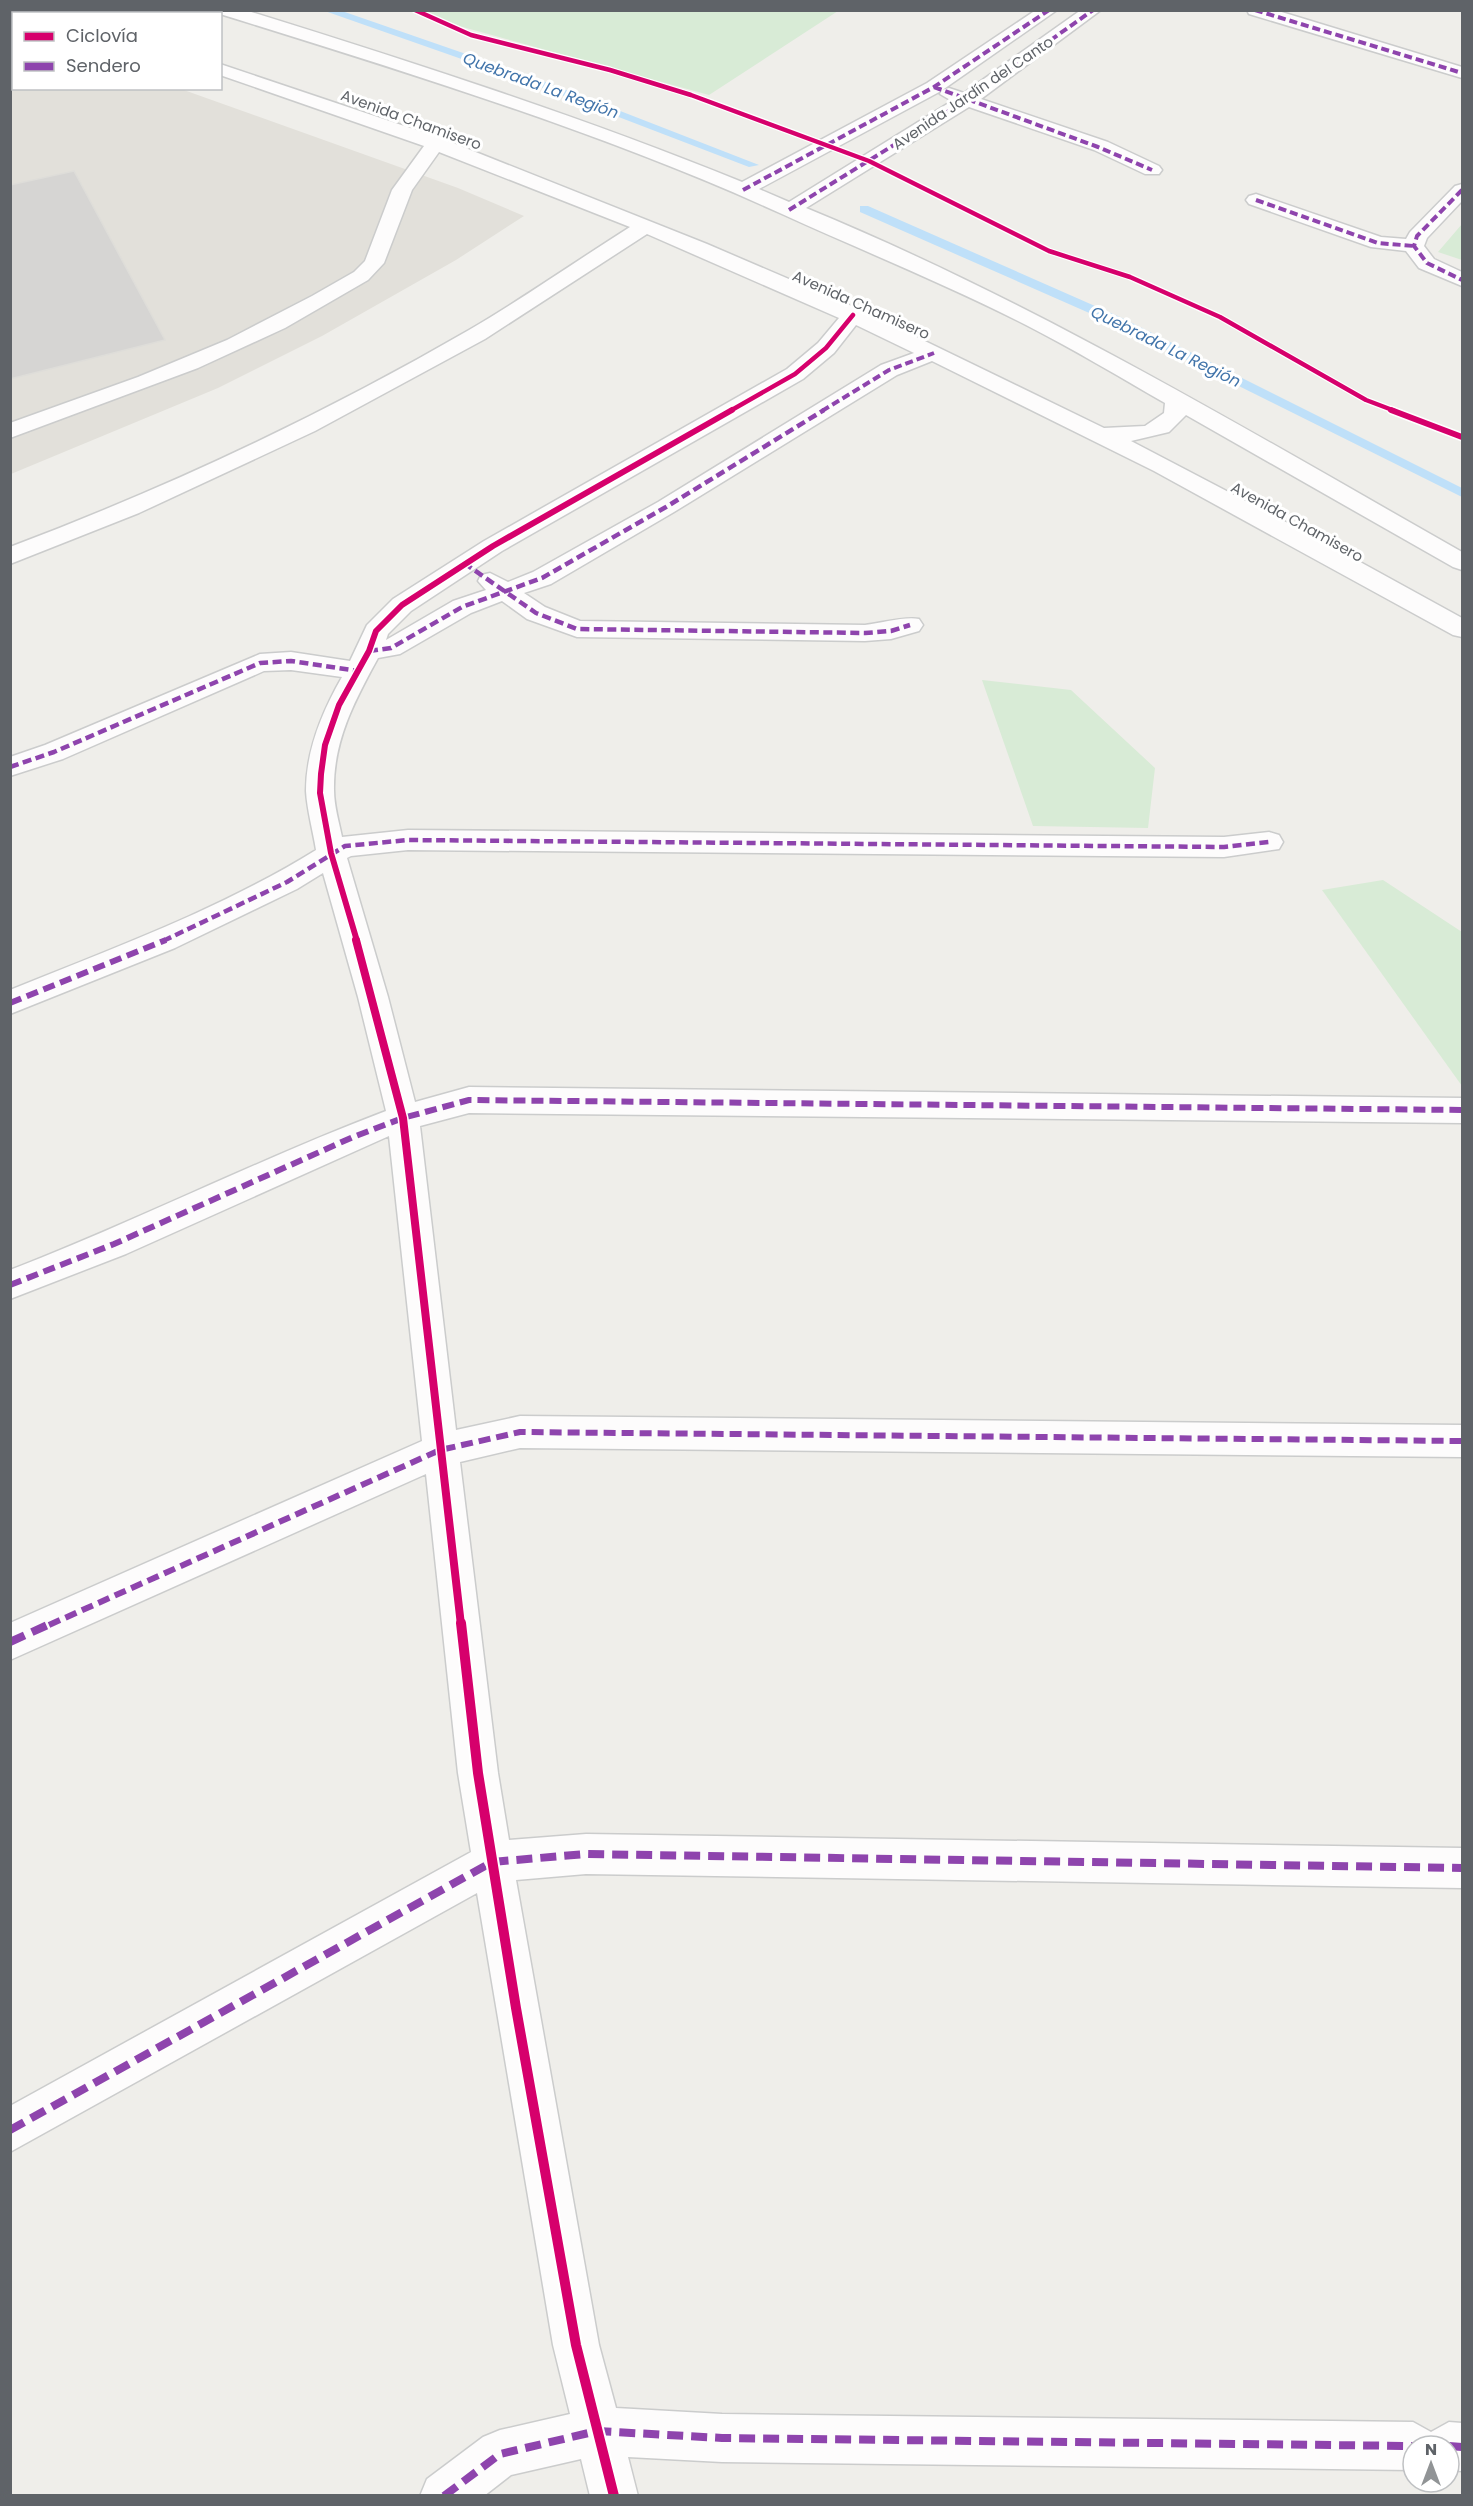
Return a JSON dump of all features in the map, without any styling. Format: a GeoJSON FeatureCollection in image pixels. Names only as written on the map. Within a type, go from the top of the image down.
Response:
{"type":"FeatureCollection","features":[{"type":"Feature","properties":{"kind":"street"},"geometry":{"type":"LineString","coordinates":[[225,10],[481,93],[743,190],[789,210],[1008,308],[1073,340],[1462,562]]}},
{"type":"Feature","properties":{"kind":"street","name":"Avenida Jardín del Canto"},"geometry":{"type":"LineString","coordinates":[[743,190],[934,87],[1049,10]]}},
{"type":"Feature","properties":{"kind":"street","name":"Avenida Jardín del Canto"},"geometry":{"type":"LineString","coordinates":[[789,210],[965,101],[1093,10]]}},
{"type":"Feature","properties":{"kind":"street"},"geometry":{"type":"LineString","coordinates":[[1254,10],[1462,73]]}},
{"type":"Feature","properties":{"kind":"street","name":"Avenida Chamisero"},"geometry":{"type":"LineString","coordinates":[[222,70],[436,143],[645,226],[853,315],[1104,435],[1254,513],[1462,629]]}},
{"type":"Feature","properties":{"kind":"street"},"geometry":{"type":"LineString","coordinates":[[934,87],[965,101],[1101,146],[1152,170]]}},
{"type":"Feature","properties":{"kind":"street"},"geometry":{"type":"LineString","coordinates":[[10,431],[134,388],[238,344],[361,276],[374,263],[402,190],[436,143]]}},
{"type":"Feature","properties":{"kind":"street"},"geometry":{"type":"LineString","coordinates":[[1462,190],[1417,236],[1414,246],[1419,257],[1426,263],[1462,280]]}},
{"type":"Feature","properties":{"kind":"street"},"geometry":{"type":"LineString","coordinates":[[1256,200],[1378,243],[1414,246]]}},
{"type":"Feature","properties":{"kind":"street"},"geometry":{"type":"LineString","coordinates":[[10,556],[188,482],[346,406],[506,316],[645,226]]}},
{"type":"Feature","properties":{"kind":"street"},"geometry":{"type":"LineString","coordinates":[[614,2496],[576,2344],[492,1862],[478,1773],[403,1118],[373,997],[331,853],[320,793],[325,745],[339,705],[382,623],[423,589],[464,563],[795,374],[826,348],[853,315]]}},
{"type":"Feature","properties":{"kind":"street"},"geometry":{"type":"LineString","coordinates":[[10,767],[54,752],[260,663],[363,661],[462,608],[542,578],[666,507],[889,370],[933,353]]}},
{"type":"Feature","properties":{"kind":"street"},"geometry":{"type":"LineString","coordinates":[[1104,435],[1136,435],[1161,427],[1175,414],[1176,400]]}},
{"type":"Feature","properties":{"kind":"street"},"geometry":{"type":"LineString","coordinates":[[464,563],[536,613],[578,629],[866,633],[891,631],[910,625]]}},
{"type":"Feature","properties":{"kind":"street"},"geometry":{"type":"LineString","coordinates":[[10,1003],[165,940],[287,882],[331,853],[360,843],[408,840],[1224,847],[1269,842]]}},
{"type":"Feature","properties":{"kind":"street"},"geometry":{"type":"LineString","coordinates":[[10,1285],[114,1244],[403,1118],[469,1100],[1462,1110]]}},
{"type":"Feature","properties":{"kind":"street"},"geometry":{"type":"LineString","coordinates":[[10,1642],[440,1450],[520,1432],[1462,1441]]}},
{"type":"Feature","properties":{"kind":"street"},"geometry":{"type":"LineString","coordinates":[[10,2130],[492,1862],[586,1854],[1462,1868]]}},
{"type":"Feature","properties":{"kind":"street"},"geometry":{"type":"LineString","coordinates":[[444,2496],[500,2454],[597,2431],[722,2438],[1401,2446]]}},
{"type":"Feature","properties":{"kind":"shaded area"},"geometry":{"type":"Polygon","coordinates":[[[11,37],[12,90],[184,90],[458,188],[524,216],[456,260],[322,336],[218,388],[11,474],[11,37]]]}},
{"type":"Feature","properties":{"kind":"green space"},"geometry":{"type":"Polygon","coordinates":[[[423,11],[838,11],[709,95],[459,26],[423,11]]]}},
{"type":"Feature","properties":{"kind":"green space"},"geometry":{"type":"Polygon","coordinates":[[[1462,224],[1462,260],[1438,252],[1462,224]]]}},
{"type":"Feature","properties":{"kind":"green space"},"geometry":{"type":"Polygon","coordinates":[[[982,680],[1071,690],[1155,768],[1148,828],[1033,826],[982,680]]]}},
{"type":"Feature","properties":{"kind":"green space"},"geometry":{"type":"Polygon","coordinates":[[[1383,880],[1462,932],[1462,1086],[1322,890],[1383,880]]]}},
{"type":"Feature","properties":{"kind":"building"},"geometry":{"type":"Polygon","coordinates":[[[74,171],[165,340],[10,379],[10,185],[74,171]]]}},
{"type":"Feature","properties":{"kind":"waterway","name":"Quebrada La Región"},"geometry":{"type":"LineString","coordinates":[[327,10],[534,81],[753,165]]}},
{"type":"Feature","properties":{"kind":"waterway","name":"Quebrada La Región"},"geometry":{"type":"LineString","coordinates":[[864,209],[1116,320],[1462,493]]}},
{"type":"Feature","properties":{"kind":"marked path"},"geometry":{"type":"LineString","coordinates":[[743,190],[934,87],[1049,10]]}},
{"type":"Feature","properties":{"kind":"marked path"},"geometry":{"type":"LineString","coordinates":[[789,210],[965,101],[1093,10]]}},
{"type":"Feature","properties":{"kind":"marked path"},"geometry":{"type":"LineString","coordinates":[[1255,10],[1462,73]]}},
{"type":"Feature","properties":{"kind":"marked path"},"geometry":{"type":"LineString","coordinates":[[934,87],[1098,147],[1152,170]]}},
{"type":"Feature","properties":{"kind":"marked path"},"geometry":{"type":"LineString","coordinates":[[1462,190],[1417,236],[1414,246],[1421,259],[1462,280]]}},
{"type":"Feature","properties":{"kind":"marked path"},"geometry":{"type":"LineString","coordinates":[[1256,200],[1378,243],[1414,246]]}},
{"type":"Feature","properties":{"kind":"marked path"},"geometry":{"type":"LineString","coordinates":[[369,651],[391,648],[462,607],[542,578],[666,507],[889,370],[934,353]]}},
{"type":"Feature","properties":{"kind":"marked path"},"geometry":{"type":"LineString","coordinates":[[464,563],[536,613],[577,629],[865,633],[891,631],[910,625]]}},
{"type":"Feature","properties":{"kind":"marked path"},"geometry":{"type":"LineString","coordinates":[[10,767],[54,752],[260,663],[291,661],[358,671]]}},
{"type":"Feature","properties":{"kind":"marked path"},"geometry":{"type":"LineString","coordinates":[[10,1003],[165,940],[287,882],[345,846],[408,840],[1224,847],[1269,842]]}},
{"type":"Feature","properties":{"kind":"marked path"},"geometry":{"type":"LineString","coordinates":[[10,1285],[114,1244],[353,1137],[403,1118],[469,1100],[1462,1110]]}},
{"type":"Feature","properties":{"kind":"marked path"},"geometry":{"type":"LineString","coordinates":[[10,1642],[440,1450],[520,1432],[1462,1441]]}},
{"type":"Feature","properties":{"kind":"marked path"},"geometry":{"type":"LineString","coordinates":[[10,2130],[492,1862],[586,1854],[1462,1868]]}},
{"type":"Feature","properties":{"kind":"marked path"},"geometry":{"type":"LineString","coordinates":[[444,2496],[500,2454],[597,2431],[722,2438],[1401,2446]]}},
{"type":"Feature","properties":{"kind":"cycle path"},"geometry":{"type":"LineString","coordinates":[[415,10],[471,35],[610,70],[691,95],[869,161],[1049,251],[1130,277],[1220,317],[1366,400],[1462,437]]}},
{"type":"Feature","properties":{"kind":"cycle path"},"geometry":{"type":"LineString","coordinates":[[614,2496],[576,2345],[516,2008],[478,1773],[403,1118],[373,997],[331,853],[320,793],[321,774],[325,745],[339,705],[369,651],[376,631],[402,605],[493,546],[795,374],[826,348],[853,315]]}}]}
